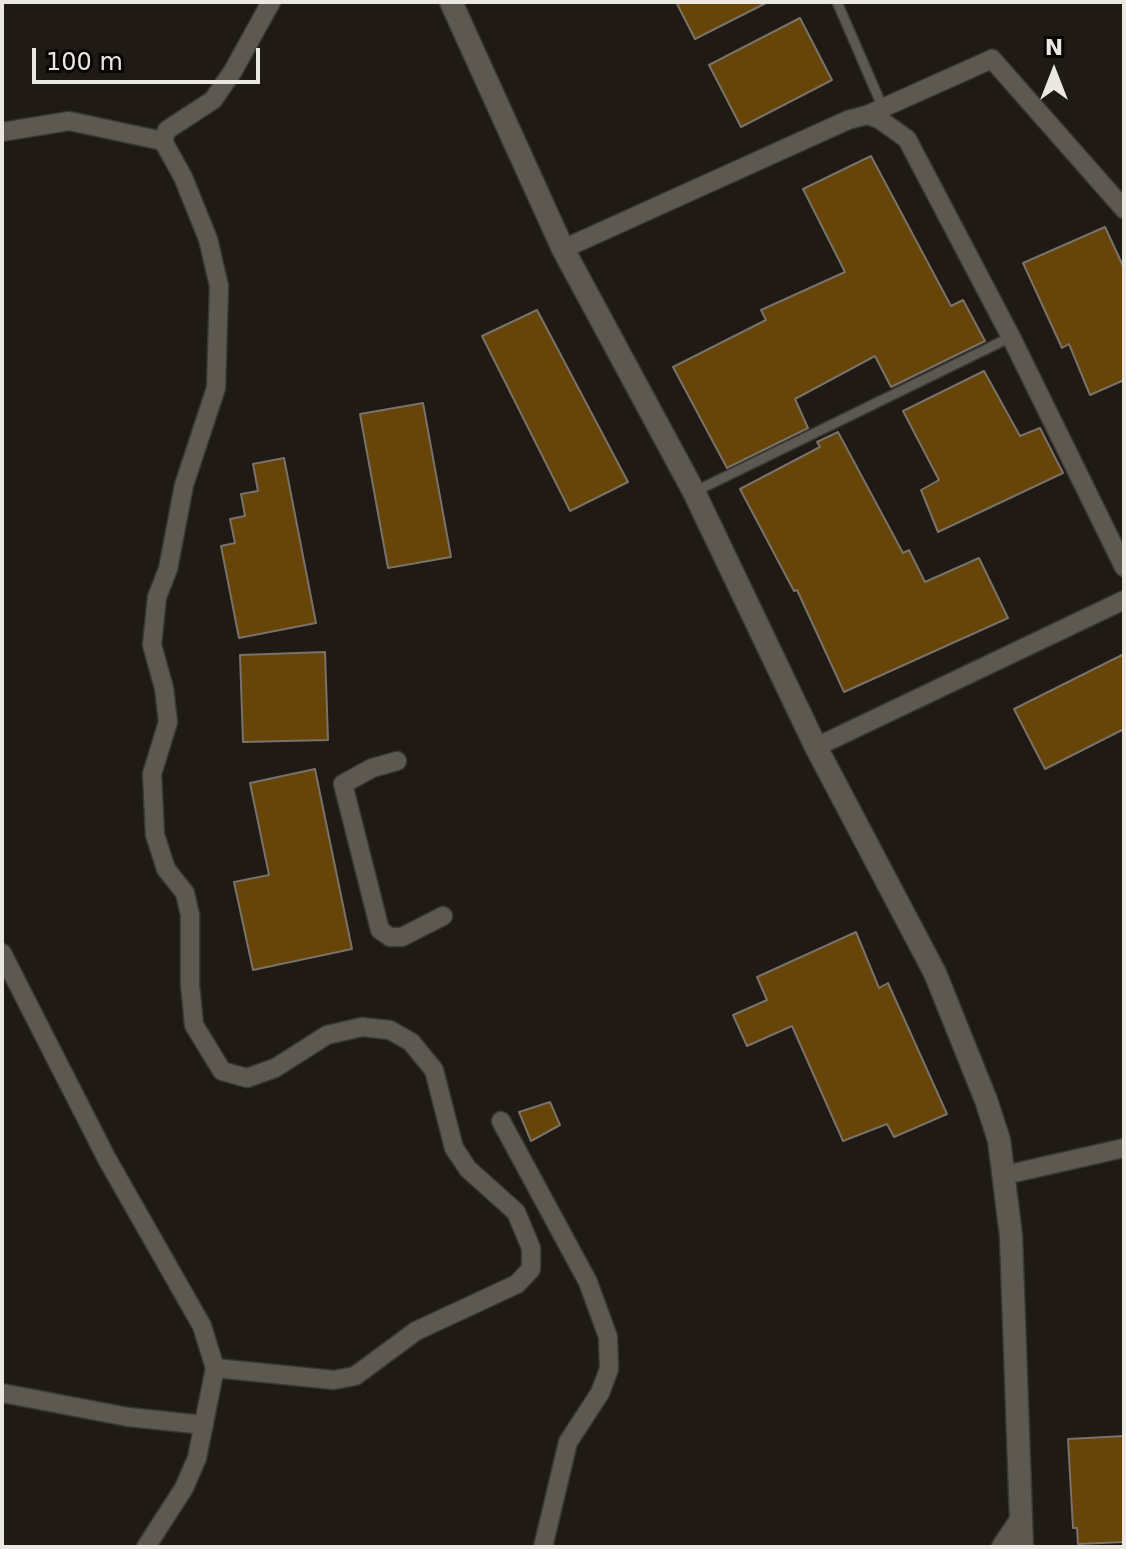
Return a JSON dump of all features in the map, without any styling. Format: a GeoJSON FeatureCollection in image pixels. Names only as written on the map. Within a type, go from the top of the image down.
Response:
{"type":"FeatureCollection","features":[{"type":"Feature","properties":{"kind":"street"},"geometry":{"type":"LineString","coordinates":[[163,141],[167,130],[213,100],[233,71],[271,2]]}},
{"type":"Feature","properties":{"kind":"street"},"geometry":{"type":"LineString","coordinates":[[451,2],[563,249],[694,492],[816,747],[935,973],[986,1100],[999,1140],[1011,1236],[1022,1547]]}},
{"type":"Feature","properties":{"kind":"street"},"geometry":{"type":"LineString","coordinates":[[563,249],[836,125],[992,59],[1124,209]]}},
{"type":"Feature","properties":{"kind":"street"},"geometry":{"type":"LineString","coordinates":[[875,111],[879,119],[907,139],[1011,337],[1124,567]]}},
{"type":"Feature","properties":{"kind":"street"},"geometry":{"type":"LineString","coordinates":[[2,132],[69,121],[163,141],[183,177],[208,239],[219,286],[216,388],[184,485],[168,569],[157,597],[152,645],[164,688],[168,722],[152,774],[155,835],[166,869],[185,893],[190,915],[190,984],[194,1025],[222,1071],[247,1078],[275,1068],[327,1035],[362,1027],[390,1030],[411,1042],[434,1070],[454,1148],[468,1169],[516,1212],[531,1248],[531,1269],[517,1284],[416,1331],[355,1376],[334,1380],[215,1368]]}},
{"type":"Feature","properties":{"kind":"street"},"geometry":{"type":"LineString","coordinates":[[816,747],[1124,600]]}},
{"type":"Feature","properties":{"kind":"street"},"geometry":{"type":"LineString","coordinates":[[397,761],[372,768],[343,784],[380,930],[390,937],[402,937],[443,916]]}},
{"type":"Feature","properties":{"kind":"street"},"geometry":{"type":"LineString","coordinates":[[2,953],[107,1159],[202,1326],[215,1368],[197,1458],[184,1488],[146,1547]]}},
{"type":"Feature","properties":{"kind":"street"},"geometry":{"type":"LineString","coordinates":[[501,1121],[588,1282],[608,1337],[609,1369],[600,1393],[568,1442],[543,1547]]}},
{"type":"Feature","properties":{"kind":"street"},"geometry":{"type":"LineString","coordinates":[[1005,1175],[1124,1148]]}},
{"type":"Feature","properties":{"kind":"street"},"geometry":{"type":"LineString","coordinates":[[2,1393],[128,1417],[204,1425]]}},
{"type":"Feature","properties":{"kind":"street"},"geometry":{"type":"LineString","coordinates":[[1003,1547],[1021,1520]]}},
{"type":"Feature","properties":{"kind":"lane"},"geometry":{"type":"LineString","coordinates":[[837,2],[875,111]]}},
{"type":"Feature","properties":{"kind":"lane"},"geometry":{"type":"LineString","coordinates":[[694,492],[1011,337]]}},
{"type":"Feature","properties":{"kind":"building"},"geometry":{"type":"Polygon","coordinates":[[[676,2],[768,2],[695,39],[676,2]]]}},
{"type":"Feature","properties":{"kind":"building"},"geometry":{"type":"Polygon","coordinates":[[[800,18],[832,80],[741,127],[709,65],[800,18]]]}},
{"type":"Feature","properties":{"kind":"building"},"geometry":{"type":"Polygon","coordinates":[[[871,156],[951,306],[963,300],[985,341],[891,387],[875,356],[795,399],[808,428],[727,468],[673,367],[766,320],[761,310],[845,272],[803,189],[871,156]]]}},
{"type":"Feature","properties":{"kind":"building"},"geometry":{"type":"Polygon","coordinates":[[[1105,227],[1124,268],[1124,380],[1090,395],[1069,344],[1062,348],[1023,263],[1105,227]]]}},
{"type":"Feature","properties":{"kind":"building"},"geometry":{"type":"Polygon","coordinates":[[[537,310],[628,482],[570,511],[482,336],[537,310]]]}},
{"type":"Feature","properties":{"kind":"building"},"geometry":{"type":"Polygon","coordinates":[[[984,371],[1020,436],[1040,428],[1063,473],[938,532],[921,490],[939,480],[903,411],[984,371]]]}},
{"type":"Feature","properties":{"kind":"building"},"geometry":{"type":"Polygon","coordinates":[[[423,403],[451,557],[388,568],[360,414],[423,403]]]}},
{"type":"Feature","properties":{"kind":"building"},"geometry":{"type":"Polygon","coordinates":[[[838,432],[903,553],[909,550],[925,582],[979,558],[1008,618],[844,692],[797,590],[794,591],[740,489],[820,447],[817,442],[838,432]]]}},
{"type":"Feature","properties":{"kind":"building"},"geometry":{"type":"Polygon","coordinates":[[[284,458],[316,623],[239,638],[221,546],[235,543],[230,519],[245,516],[241,494],[258,491],[253,464],[284,458]]]}},
{"type":"Feature","properties":{"kind":"building"},"geometry":{"type":"Polygon","coordinates":[[[325,652],[328,740],[243,742],[240,655],[325,652]]]}},
{"type":"Feature","properties":{"kind":"building"},"geometry":{"type":"Polygon","coordinates":[[[1124,654],[1124,729],[1045,769],[1014,709],[1124,654]]]}},
{"type":"Feature","properties":{"kind":"building"},"geometry":{"type":"Polygon","coordinates":[[[315,769],[352,949],[253,970],[234,882],[269,875],[250,783],[315,769]]]}},
{"type":"Feature","properties":{"kind":"building"},"geometry":{"type":"Polygon","coordinates":[[[856,932],[879,988],[888,983],[947,1114],[894,1137],[887,1124],[843,1141],[792,1026],[747,1046],[733,1015],[767,1000],[757,977],[856,932]]]}},
{"type":"Feature","properties":{"kind":"building"},"geometry":{"type":"Polygon","coordinates":[[[550,1102],[560,1125],[531,1141],[519,1112],[550,1102]]]}},
{"type":"Feature","properties":{"kind":"building"},"geometry":{"type":"Polygon","coordinates":[[[1124,1436],[1124,1542],[1078,1544],[1077,1528],[1073,1528],[1068,1439],[1124,1436]]]}}]}
